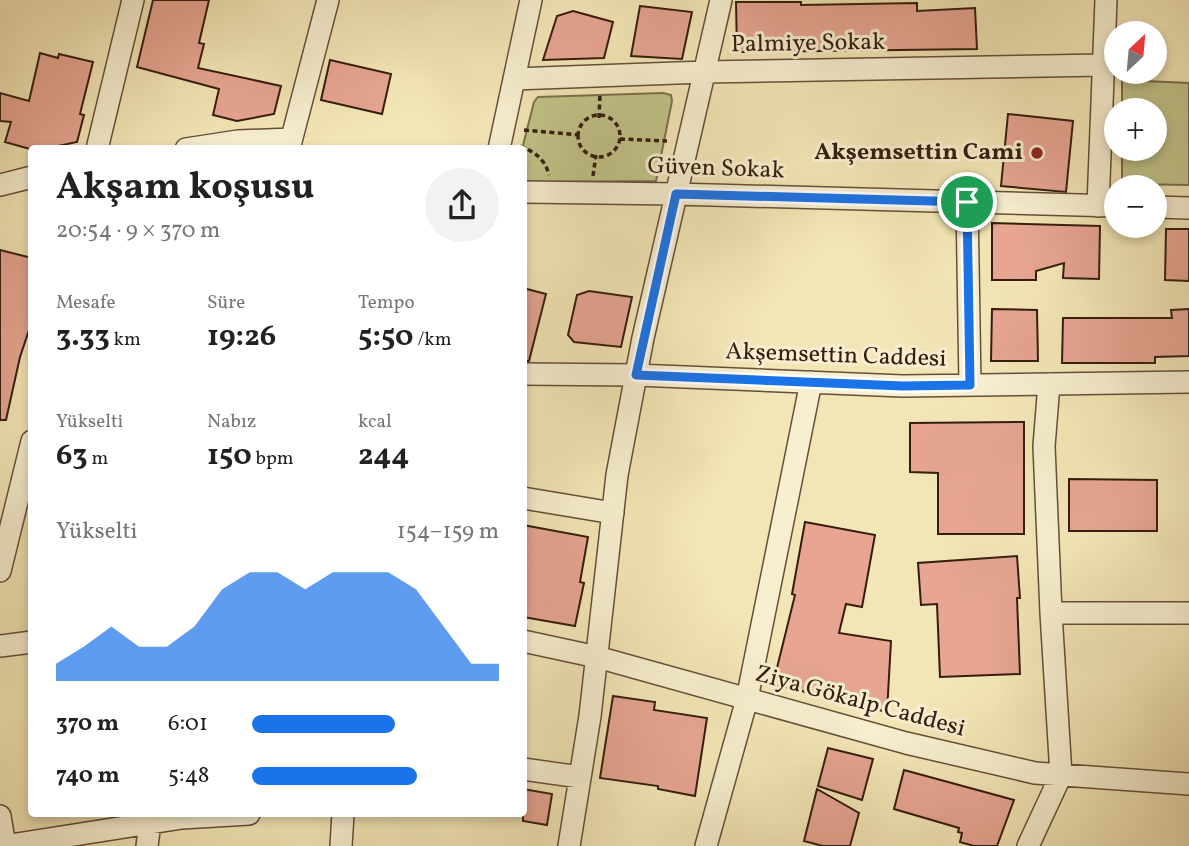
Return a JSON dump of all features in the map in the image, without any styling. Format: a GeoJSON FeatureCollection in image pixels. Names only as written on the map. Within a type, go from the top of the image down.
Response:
{"type":"FeatureCollection","features":[{"type":"Feature","properties":{"kind":"street"},"geometry":{"type":"LineString","coordinates":[[98,145],[133,0]]}},
{"type":"Feature","properties":{"kind":"street"},"geometry":{"type":"LineString","coordinates":[[212,145],[238,141],[290,144],[328,0]]}},
{"type":"Feature","properties":{"kind":"street"},"geometry":{"type":"LineString","coordinates":[[510,145],[514,79],[531,0]]}},
{"type":"Feature","properties":{"kind":"street"},"geometry":{"type":"LineString","coordinates":[[569,846],[597,657],[617,475],[636,375],[721,0]]}},
{"type":"Feature","properties":{"kind":"street"},"geometry":{"type":"LineString","coordinates":[[1106,0],[1103,65],[1106,175]]}},
{"type":"Feature","properties":{"kind":"street","name":"Palmiye Sokak"},"geometry":{"type":"LineString","coordinates":[[514,79],[704,72],[1103,65]]}},
{"type":"Feature","properties":{"kind":"street"},"geometry":{"type":"LineString","coordinates":[[0,185],[28,178]]}},
{"type":"Feature","properties":{"kind":"street","name":"Güven Sokak"},"geometry":{"type":"LineString","coordinates":[[527,192],[1104,206]]}},
{"type":"Feature","properties":{"kind":"street"},"geometry":{"type":"LineString","coordinates":[[967,202],[970,385]]}},
{"type":"Feature","properties":{"kind":"street"},"geometry":{"type":"LineString","coordinates":[[1167,207],[1189,208]]}},
{"type":"Feature","properties":{"kind":"street","name":"Akşemsettin Caddesi"},"geometry":{"type":"LineString","coordinates":[[527,374],[636,375],[903,386],[1189,382]]}},
{"type":"Feature","properties":{"kind":"street"},"geometry":{"type":"LineString","coordinates":[[706,846],[747,699],[811,382]]}},
{"type":"Feature","properties":{"kind":"street"},"geometry":{"type":"LineString","coordinates":[[1028,846],[1061,775],[1044,446],[1049,384]]}},
{"type":"Feature","properties":{"kind":"street"},"geometry":{"type":"LineString","coordinates":[[0,571],[28,457]]}},
{"type":"Feature","properties":{"kind":"street"},"geometry":{"type":"LineString","coordinates":[[527,499],[613,513]]}},
{"type":"Feature","properties":{"kind":"street"},"geometry":{"type":"LineString","coordinates":[[1051,613],[1189,613]]}},
{"type":"Feature","properties":{"kind":"street"},"geometry":{"type":"LineString","coordinates":[[0,646],[28,642]]}},
{"type":"Feature","properties":{"kind":"street","name":"Ziya Gökalp Caddesi"},"geometry":{"type":"LineString","coordinates":[[527,642],[597,657],[906,743],[1035,773],[1189,784]]}},
{"type":"Feature","properties":{"kind":"street"},"geometry":{"type":"LineString","coordinates":[[527,770],[580,777]]}},
{"type":"Feature","properties":{"kind":"street"},"geometry":{"type":"LineString","coordinates":[[0,816],[4,846],[199,817]]}},
{"type":"Feature","properties":{"kind":"street"},"geometry":{"type":"LineString","coordinates":[[341,846],[343,817]]}},
{"type":"Feature","properties":{"kind":"street"},"geometry":{"type":"LineString","coordinates":[[147,846],[150,823]]}},
{"type":"Feature","properties":{"kind":"path"},"geometry":{"type":"LineString","coordinates":[[599,116],[600,92]]}},
{"type":"Feature","properties":{"kind":"path"},"geometry":{"type":"LineString","coordinates":[[599,116],[613,120],[620,131],[615,151],[603,158],[596,158],[584,151],[580,145],[581,125],[586,120],[599,116]]}},
{"type":"Feature","properties":{"kind":"path"},"geometry":{"type":"LineString","coordinates":[[524,130],[580,135]]}},
{"type":"Feature","properties":{"kind":"path"},"geometry":{"type":"LineString","coordinates":[[620,139],[667,141]]}},
{"type":"Feature","properties":{"kind":"path"},"geometry":{"type":"LineString","coordinates":[[527,152],[539,155],[546,164],[550,185]]}},
{"type":"Feature","properties":{"kind":"green space"},"geometry":{"type":"Polygon","coordinates":[[[1189,83],[1189,185],[1167,185],[1167,175],[1122,175],[1122,161],[1167,161],[1167,98],[1122,98],[1122,84],[1189,83]]]}},
{"type":"Feature","properties":{"kind":"green space"},"geometry":{"type":"Polygon","coordinates":[[[663,93],[671,95],[656,181],[527,182],[527,145],[523,145],[534,102],[538,97],[663,93]]]}},
{"type":"Feature","properties":{"kind":"building"},"geometry":{"type":"Polygon","coordinates":[[[153,0],[209,0],[199,43],[204,44],[198,68],[281,86],[274,114],[237,121],[213,115],[219,89],[137,67],[153,0]]]}},
{"type":"Feature","properties":{"kind":"building"},"geometry":{"type":"Polygon","coordinates":[[[736,2],[801,2],[801,5],[917,3],[917,11],[975,8],[977,49],[737,52],[736,2]]]}},
{"type":"Feature","properties":{"kind":"building"},"geometry":{"type":"Polygon","coordinates":[[[640,6],[692,12],[682,59],[631,56],[640,6]]]}},
{"type":"Feature","properties":{"kind":"building"},"geometry":{"type":"Polygon","coordinates":[[[573,11],[613,22],[604,58],[543,60],[557,16],[573,11]]]}},
{"type":"Feature","properties":{"kind":"building"},"geometry":{"type":"Polygon","coordinates":[[[40,53],[58,58],[59,54],[93,62],[80,114],[84,115],[77,142],[63,145],[28,145],[28,148],[5,142],[11,122],[0,121],[0,93],[29,101],[40,53]]]}},
{"type":"Feature","properties":{"kind":"building"},"geometry":{"type":"Polygon","coordinates":[[[330,60],[391,74],[382,114],[321,100],[330,60]]]}},
{"type":"Feature","properties":{"kind":"building","name":"Akşemsettin Cami"},"geometry":{"type":"Polygon","coordinates":[[[1008,114],[1073,121],[1066,192],[1001,186],[1008,114]]]}},
{"type":"Feature","properties":{"kind":"building"},"geometry":{"type":"Polygon","coordinates":[[[992,223],[1100,226],[1099,279],[1063,278],[1064,263],[1036,271],[1036,280],[992,280],[992,223]]]}},
{"type":"Feature","properties":{"kind":"building"},"geometry":{"type":"Polygon","coordinates":[[[1167,229],[1189,229],[1189,281],[1165,280],[1167,229]]]}},
{"type":"Feature","properties":{"kind":"building"},"geometry":{"type":"Polygon","coordinates":[[[0,250],[28,257],[28,333],[6,420],[0,420],[0,250]]]}},
{"type":"Feature","properties":{"kind":"building"},"geometry":{"type":"Polygon","coordinates":[[[527,289],[546,294],[527,361],[527,289]]]}},
{"type":"Feature","properties":{"kind":"building"},"geometry":{"type":"Polygon","coordinates":[[[589,291],[632,297],[621,347],[574,342],[568,335],[577,295],[589,291]]]}},
{"type":"Feature","properties":{"kind":"building"},"geometry":{"type":"Polygon","coordinates":[[[992,309],[1037,310],[1038,361],[991,361],[992,309]]]}},
{"type":"Feature","properties":{"kind":"building"},"geometry":{"type":"Polygon","coordinates":[[[1189,309],[1189,356],[1155,357],[1155,363],[1062,363],[1063,318],[1172,318],[1171,310],[1189,309]]]}},
{"type":"Feature","properties":{"kind":"building"},"geometry":{"type":"Polygon","coordinates":[[[1024,422],[1024,534],[938,534],[938,473],[910,472],[910,423],[1024,422]]]}},
{"type":"Feature","properties":{"kind":"building"},"geometry":{"type":"Polygon","coordinates":[[[1069,479],[1157,480],[1157,531],[1069,531],[1069,479]]]}},
{"type":"Feature","properties":{"kind":"building"},"geometry":{"type":"Polygon","coordinates":[[[805,522],[875,535],[862,607],[846,604],[839,633],[891,641],[887,712],[773,684],[795,595],[792,594],[805,522]]]}},
{"type":"Feature","properties":{"kind":"building"},"geometry":{"type":"Polygon","coordinates":[[[527,526],[588,537],[580,582],[584,583],[575,626],[527,618],[527,526]]]}},
{"type":"Feature","properties":{"kind":"building"},"geometry":{"type":"Polygon","coordinates":[[[1017,556],[1020,674],[940,677],[937,604],[921,605],[918,563],[1017,556]]]}},
{"type":"Feature","properties":{"kind":"building"},"geometry":{"type":"Polygon","coordinates":[[[613,696],[655,702],[654,710],[707,718],[695,796],[658,789],[658,786],[600,778],[613,696]]]}},
{"type":"Feature","properties":{"kind":"building"},"geometry":{"type":"Polygon","coordinates":[[[828,748],[873,759],[862,800],[818,786],[828,748]]]}},
{"type":"Feature","properties":{"kind":"building"},"geometry":{"type":"Polygon","coordinates":[[[904,770],[1014,800],[997,846],[974,846],[960,842],[962,833],[958,832],[959,828],[894,809],[904,770]]]}},
{"type":"Feature","properties":{"kind":"building"},"geometry":{"type":"Polygon","coordinates":[[[817,789],[859,813],[850,846],[823,846],[804,841],[817,789]]]}},
{"type":"Feature","properties":{"kind":"building"},"geometry":{"type":"Polygon","coordinates":[[[527,790],[552,794],[547,825],[523,821],[523,817],[527,817],[527,790]]]}},
{"type":"Feature","properties":{"kind":"place","name":"Akşemsettin Cami"},"geometry":{"type":"Point","coordinates":[1037,153]}},
{"type":"Feature","properties":{"kind":"route"},"geometry":{"type":"LineString","coordinates":[[676,194],[967,202],[970,385],[903,386],[636,375],[676,194]]}}]}
